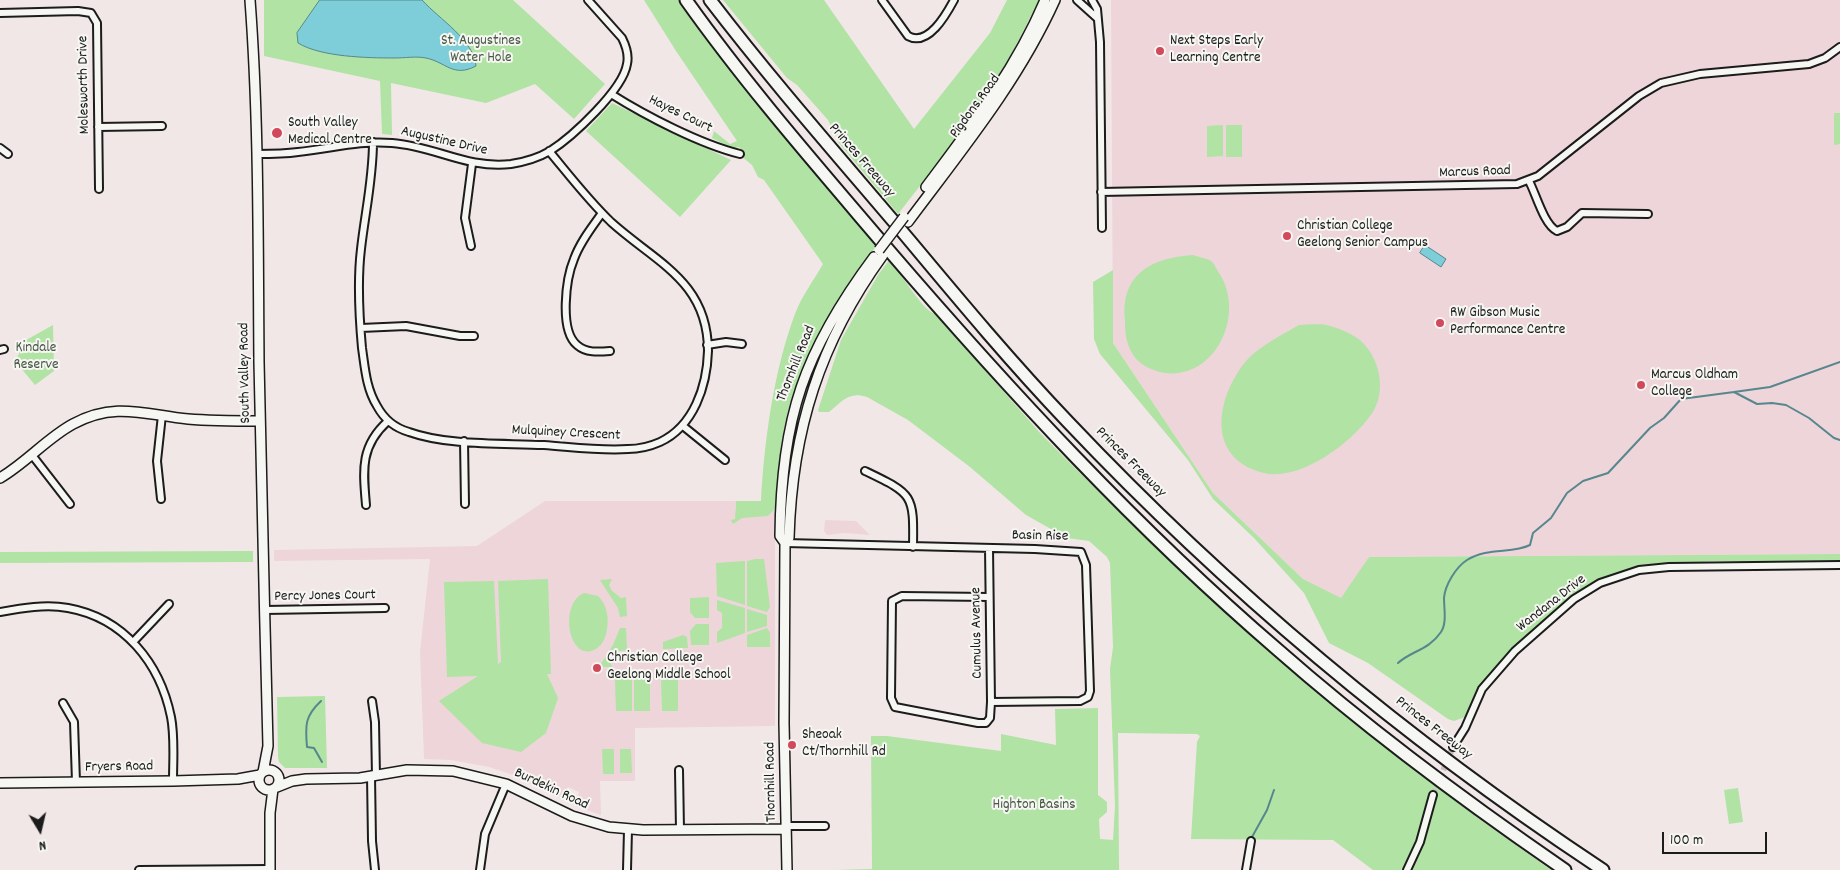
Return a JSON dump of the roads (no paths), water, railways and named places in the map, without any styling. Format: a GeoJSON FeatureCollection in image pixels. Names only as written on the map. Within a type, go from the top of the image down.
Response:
{"type":"FeatureCollection","features":[{"type":"Feature","properties":{"kind":"highway"},"geometry":{"type":"LineString","coordinates":[[686,0],[816,163],[942,312],[1043,423],[1151,533],[1277,650],[1352,712],[1466,800],[1566,870]]}},
{"type":"Feature","properties":{"kind":"highway","name":"Princes Freeway"},"geometry":{"type":"LineString","coordinates":[[710,0],[814,129],[1007,355],[1068,422],[1188,542],[1294,636],[1417,736],[1486,789],[1602,870]]}},
{"type":"Feature","properties":{"kind":"street","name":"South Valley Road"},"geometry":{"type":"LineString","coordinates":[[250,0],[254,44],[268,746],[266,783],[270,813],[270,869]]}},
{"type":"Feature","properties":{"kind":"street","name":"Augustine Drive"},"geometry":{"type":"LineString","coordinates":[[256,154],[299,152],[342,144],[373,142],[408,145],[472,164],[512,164],[549,151],[560,145],[611,94],[621,80],[628,64],[625,46],[615,30],[588,0]]}},
{"type":"Feature","properties":{"kind":"street"},"geometry":{"type":"LineString","coordinates":[[882,0],[908,37],[914,39],[919,38],[939,25],[954,0]]}},
{"type":"Feature","properties":{"kind":"street","name":"Pigdons Road"},"geometry":{"type":"LineString","coordinates":[[906,220],[994,96],[1026,41],[1045,0]]}},
{"type":"Feature","properties":{"kind":"street","name":"Pigdons Road"},"geometry":{"type":"LineString","coordinates":[[906,220],[985,120],[1014,78],[1055,0]]}},
{"type":"Feature","properties":{"kind":"street"},"geometry":{"type":"LineString","coordinates":[[1078,0],[1097,18]]}},
{"type":"Feature","properties":{"kind":"street"},"geometry":{"type":"LineString","coordinates":[[1092,0],[1096,7],[1100,42],[1102,228]]}},
{"type":"Feature","properties":{"kind":"street","name":"Molesworth Drive"},"geometry":{"type":"LineString","coordinates":[[0,13],[78,11],[91,13],[97,23],[99,189]]}},
{"type":"Feature","properties":{"kind":"street","name":"Marcus Road"},"geometry":{"type":"LineString","coordinates":[[1101,192],[1498,185],[1529,181],[1639,96],[1661,83],[1700,74],[1809,64],[1825,58],[1840,47]]}},
{"type":"Feature","properties":{"kind":"street","name":"Hayes Court"},"geometry":{"type":"LineString","coordinates":[[611,94],[625,103],[723,150],[740,154]]}},
{"type":"Feature","properties":{"kind":"street"},"geometry":{"type":"LineString","coordinates":[[98,127],[162,126]]}},
{"type":"Feature","properties":{"kind":"street","name":"Mulquiney Crescent"},"geometry":{"type":"LineString","coordinates":[[373,142],[372,179],[358,271],[360,328],[370,394],[388,421],[406,432],[419,436],[464,441],[629,449],[660,442],[683,426],[699,398],[704,381],[707,344],[703,319],[687,286],[662,261],[602,213],[549,151]]}},
{"type":"Feature","properties":{"kind":"street"},"geometry":{"type":"LineString","coordinates":[[0,148],[8,154]]}},
{"type":"Feature","properties":{"kind":"street"},"geometry":{"type":"LineString","coordinates":[[471,246],[465,218],[472,164]]}},
{"type":"Feature","properties":{"kind":"street"},"geometry":{"type":"LineString","coordinates":[[1529,181],[1539,200],[1547,224],[1557,231],[1567,227],[1582,213],[1648,214]]}},
{"type":"Feature","properties":{"kind":"street"},"geometry":{"type":"LineString","coordinates":[[602,213],[574,257],[568,281],[566,308],[569,329],[575,344],[595,352],[610,351]]}},
{"type":"Feature","properties":{"kind":"street","name":"Thornhill Road"},"geometry":{"type":"LineString","coordinates":[[787,870],[785,543],[789,538],[793,471],[803,418],[812,388],[836,331],[881,252],[906,220]]}},
{"type":"Feature","properties":{"kind":"street"},"geometry":{"type":"LineString","coordinates":[[360,328],[406,326],[460,336],[474,336]]}},
{"type":"Feature","properties":{"kind":"street"},"geometry":{"type":"LineString","coordinates":[[707,344],[726,342],[742,344]]}},
{"type":"Feature","properties":{"kind":"street"},"geometry":{"type":"LineString","coordinates":[[0,478],[64,430],[93,415],[131,410],[208,421],[260,420]]}},
{"type":"Feature","properties":{"kind":"street"},"geometry":{"type":"LineString","coordinates":[[161,499],[157,461],[162,415]]}},
{"type":"Feature","properties":{"kind":"street"},"geometry":{"type":"LineString","coordinates":[[366,505],[365,458],[369,443],[388,421]]}},
{"type":"Feature","properties":{"kind":"street"},"geometry":{"type":"LineString","coordinates":[[683,426],[725,460]]}},
{"type":"Feature","properties":{"kind":"street"},"geometry":{"type":"LineString","coordinates":[[464,441],[465,504]]}},
{"type":"Feature","properties":{"kind":"street"},"geometry":{"type":"LineString","coordinates":[[32,455],[70,504]]}},
{"type":"Feature","properties":{"kind":"street"},"geometry":{"type":"LineString","coordinates":[[865,471],[897,487],[907,496],[913,510],[913,547]]}},
{"type":"Feature","properties":{"kind":"street","name":"Basin Rise"},"geometry":{"type":"LineString","coordinates":[[785,543],[1077,550],[1084,556],[1086,565],[1090,691],[1088,697],[1080,701],[991,702]]}},
{"type":"Feature","properties":{"kind":"street","name":"Cumulus Avenue"},"geometry":{"type":"LineString","coordinates":[[988,548],[989,597],[991,702],[990,718],[986,723],[978,723],[895,707],[891,698],[890,605],[892,601],[902,596],[989,597]]}},
{"type":"Feature","properties":{"kind":"street","name":"Wandana Drive"},"geometry":{"type":"LineString","coordinates":[[1453,747],[1465,728],[1482,689],[1515,651],[1574,599],[1600,583],[1639,570],[1670,567],[1840,565]]}},
{"type":"Feature","properties":{"kind":"street"},"geometry":{"type":"LineString","coordinates":[[134,641],[169,604]]}},
{"type":"Feature","properties":{"kind":"street"},"geometry":{"type":"LineString","coordinates":[[0,612],[46,606],[68,608],[91,615],[134,641],[157,675],[166,697],[172,719],[173,781]]}},
{"type":"Feature","properties":{"kind":"street","name":"Percy Jones Court"},"geometry":{"type":"LineString","coordinates":[[265,610],[385,608]]}},
{"type":"Feature","properties":{"kind":"street"},"geometry":{"type":"LineString","coordinates":[[372,701],[375,722],[372,832],[375,870]]}},
{"type":"Feature","properties":{"kind":"street"},"geometry":{"type":"LineString","coordinates":[[63,702],[74,722],[76,782]]}},
{"type":"Feature","properties":{"kind":"street","name":"South Valley Road"},"geometry":{"type":"LineString","coordinates":[[266,783],[279,781],[268,746]]}},
{"type":"Feature","properties":{"kind":"street","name":"Burdekin Road"},"geometry":{"type":"LineString","coordinates":[[266,783],[373,776],[430,769],[469,773],[506,784],[589,823],[628,830],[786,828]]}},
{"type":"Feature","properties":{"kind":"street"},"geometry":{"type":"LineString","coordinates":[[679,770],[680,830]]}},
{"type":"Feature","properties":{"kind":"street","name":"Burdekin Road"},"geometry":{"type":"LineString","coordinates":[[266,783],[276,773],[306,779]]}},
{"type":"Feature","properties":{"kind":"street","name":"Fryers Road"},"geometry":{"type":"LineString","coordinates":[[0,783],[238,779],[266,783]]}},
{"type":"Feature","properties":{"kind":"street"},"geometry":{"type":"LineString","coordinates":[[480,870],[485,834],[506,784]]}},
{"type":"Feature","properties":{"kind":"street"},"geometry":{"type":"LineString","coordinates":[[1407,870],[1420,842],[1433,795]]}},
{"type":"Feature","properties":{"kind":"street"},"geometry":{"type":"LineString","coordinates":[[786,828],[826,826]]}},
{"type":"Feature","properties":{"kind":"street"},"geometry":{"type":"LineString","coordinates":[[628,830],[628,870]]}},
{"type":"Feature","properties":{"kind":"street"},"geometry":{"type":"LineString","coordinates":[[1246,870],[1251,841]]}},
{"type":"Feature","properties":{"kind":"street"},"geometry":{"type":"LineString","coordinates":[[140,870],[270,869]]}},
{"type":"Feature","properties":{"kind":"water"},"geometry":{"type":"Polygon","coordinates":[[[320,0],[422,0],[463,39],[474,56],[476,66],[455,70],[422,57],[358,57],[331,54],[308,48],[298,43],[297,33],[320,0]]]}},
{"type":"Feature","properties":{"kind":"water"},"geometry":{"type":"Polygon","coordinates":[[[1425,245],[1446,259],[1441,267],[1420,253],[1425,245]]]}},
{"type":"Feature","properties":{"kind":"waterway"},"geometry":{"type":"LineString","coordinates":[[1734,392],[1770,387],[1840,362]]}},
{"type":"Feature","properties":{"kind":"waterway"},"geometry":{"type":"LineString","coordinates":[[1398,663],[1426,647],[1441,632],[1445,620],[1444,598],[1446,588],[1455,572],[1463,563],[1483,553],[1523,548],[1530,545],[1533,533],[1551,518],[1567,493],[1583,481],[1608,473],[1650,428],[1664,418],[1681,399],[1734,392],[1757,404],[1772,403],[1786,405],[1809,418],[1834,438],[1840,440]]}},
{"type":"Feature","properties":{"kind":"waterway"},"geometry":{"type":"LineString","coordinates":[[321,701],[309,716],[306,733],[307,747],[314,748],[322,762]]}},
{"type":"Feature","properties":{"kind":"waterway"},"geometry":{"type":"LineString","coordinates":[[1252,837],[1267,810],[1274,790]]}},
{"type":"Feature","properties":{"kind":"tunnel"},"geometry":{"type":"LineString","coordinates":[[1433,795],[1453,747]]}},
{"type":"Feature","properties":{"kind":"place","name":"Next Steps Early Learning Centre"},"geometry":{"type":"Point","coordinates":[1160,51]}},
{"type":"Feature","properties":{"kind":"place","name":"South Valley Medical Centre"},"geometry":{"type":"Point","coordinates":[277,133]}},
{"type":"Feature","properties":{"kind":"place","name":"Christian College Geelong Senior Campus"},"geometry":{"type":"Point","coordinates":[1287,236]}},
{"type":"Feature","properties":{"kind":"place","name":"RW Gibson Music Performance Centre"},"geometry":{"type":"Point","coordinates":[1440,323]}},
{"type":"Feature","properties":{"kind":"place","name":"Marcus Oldham College"},"geometry":{"type":"Point","coordinates":[1641,385]}},
{"type":"Feature","properties":{"kind":"place","name":"Christian College Geelong Middle School"},"geometry":{"type":"Point","coordinates":[597,668]}},
{"type":"Feature","properties":{"kind":"place","name":"Sheoak Ct/Thornhill Rd"},"geometry":{"type":"Point","coordinates":[792,745]}},
{"type":"Feature","properties":{"kind":"park label","name":"St. Augustines Water Hole"},"geometry":{"type":"Point","coordinates":[481,50]}},
{"type":"Feature","properties":{"kind":"park label","name":"Kindale Reserve"},"geometry":{"type":"Point","coordinates":[36,358]}},
{"type":"Feature","properties":{"kind":"park label","name":"Highton Basins"},"geometry":{"type":"Point","coordinates":[1034,806]}}]}
